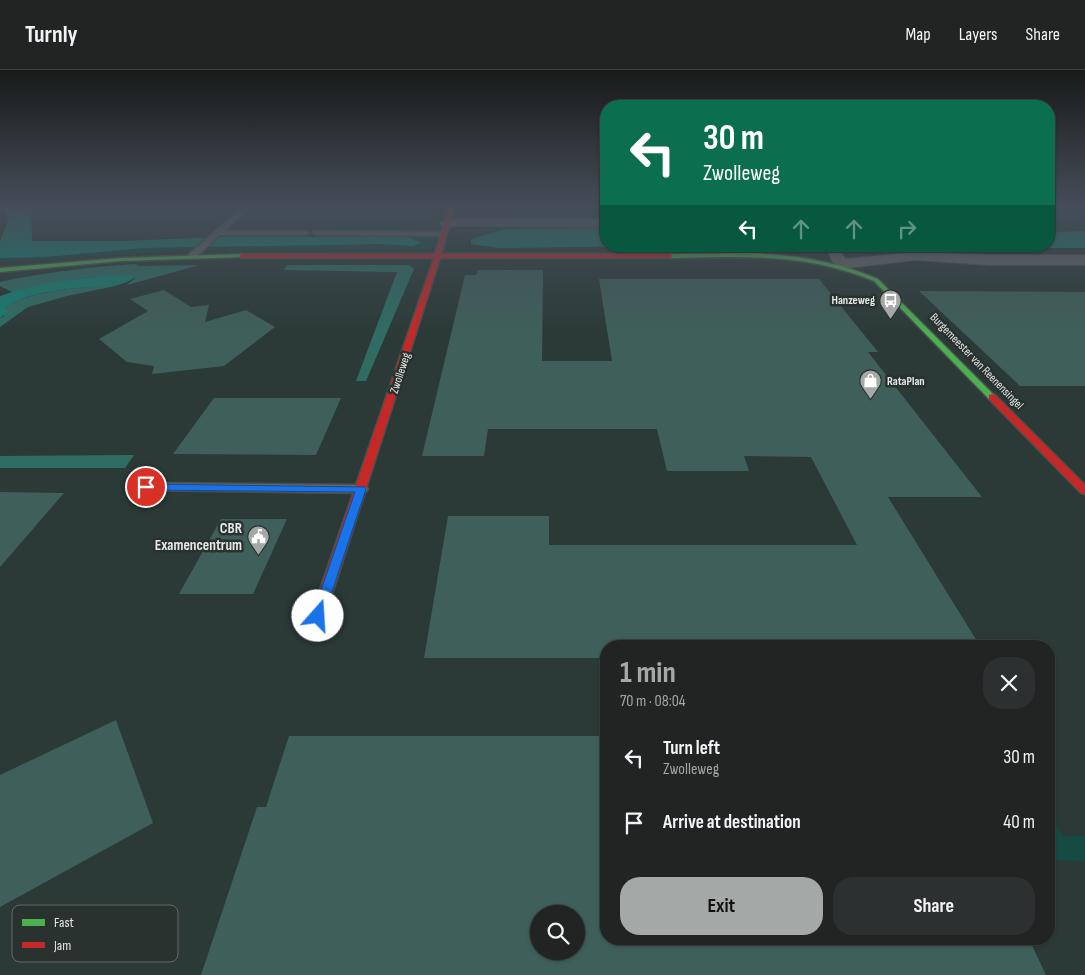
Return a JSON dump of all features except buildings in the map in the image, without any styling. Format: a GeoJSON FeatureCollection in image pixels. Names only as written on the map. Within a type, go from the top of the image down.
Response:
{"type":"FeatureCollection","features":[{"type":"Feature","properties":{"kind":"street","name":"Zwolleweg"},"geometry":{"type":"LineString","coordinates":[[318,616],[440,249]]}},
{"type":"Feature","properties":{"kind":"street"},"geometry":{"type":"LineString","coordinates":[[835,252],[840,264]]}},
{"type":"Feature","properties":{"kind":"street"},"geometry":{"type":"LineString","coordinates":[[0,270],[78,261],[195,253],[438,256],[720,256],[776,257],[840,264],[916,256],[988,260],[1085,260]]}},
{"type":"Feature","properties":{"kind":"street"},"geometry":{"type":"LineString","coordinates":[[0,275],[134,258]]}},
{"type":"Feature","properties":{"kind":"street","name":"Burgemeester van Reenensingel"},"geometry":{"type":"LineString","coordinates":[[840,264],[860,270],[876,280],[1076,472],[1085,491]]}},
{"type":"Feature","properties":{"kind":"lane"},"geometry":{"type":"LineString","coordinates":[[195,253],[199,249]]}},
{"type":"Feature","properties":{"kind":"lane"},"geometry":{"type":"LineString","coordinates":[[146,487],[361,489]]}},
{"type":"Feature","properties":{"kind":"shaded area"},"geometry":{"type":"Polygon","coordinates":[[[0,249],[600,249],[600,252],[1055,252],[1055,249],[1085,249],[1085,975],[0,975],[0,318],[4,316],[12,292],[0,286],[0,249]]]}},
{"type":"Feature","properties":{"kind":"shaded area"},"geometry":{"type":"Polygon","coordinates":[[[0,249],[130,249],[45,257],[0,258],[0,249]]]}},
{"type":"Feature","properties":{"kind":"shaded area"},"geometry":{"type":"Polygon","coordinates":[[[125,249],[188,249],[0,262],[0,258],[125,249]]]}},
{"type":"Feature","properties":{"kind":"shaded area"},"geometry":{"type":"Polygon","coordinates":[[[209,249],[402,249],[207,251],[209,249]]]}},
{"type":"Feature","properties":{"kind":"shaded area"},"geometry":{"type":"Polygon","coordinates":[[[135,264],[140,266],[200,265],[127,285],[135,278],[131,275],[86,278],[12,292],[0,286],[0,282],[34,275],[84,268],[135,264]]]}},
{"type":"Feature","properties":{"kind":"shaded area"},"geometry":{"type":"Polygon","coordinates":[[[287,265],[409,265],[414,269],[366,381],[356,381],[397,272],[284,270],[287,265]]]}},
{"type":"Feature","properties":{"kind":"shaded area"},"geometry":{"type":"Polygon","coordinates":[[[114,275],[131,275],[135,277],[116,285],[60,290],[30,296],[4,308],[8,312],[0,318],[0,296],[42,285],[114,275]]]}},
{"type":"Feature","properties":{"kind":"shaded area"},"geometry":{"type":"Polygon","coordinates":[[[120,285],[67,296],[28,307],[0,327],[0,318],[4,316],[3,308],[29,296],[76,288],[120,285]]]}},
{"type":"Feature","properties":{"kind":"shaded area"},"geometry":{"type":"Polygon","coordinates":[[[134,455],[125,468],[0,468],[0,456],[134,455]]]}},
{"type":"Feature","properties":{"kind":"shaded area"},"geometry":{"type":"Polygon","coordinates":[[[1055,822],[1063,836],[1085,836],[1085,861],[1055,860],[1055,822]]]}},
{"type":"Feature","properties":{"kind":"traffic: fast"},"geometry":{"type":"LineString","coordinates":[[670,256],[749,255],[801,258],[852,270],[876,280],[992,397]]}},
{"type":"Feature","properties":{"kind":"traffic: fast"},"geometry":{"type":"LineString","coordinates":[[0,270],[121,260],[242,256]]}},
{"type":"Feature","properties":{"kind":"traffic: jam"},"geometry":{"type":"LineString","coordinates":[[318,616],[440,249]]}},
{"type":"Feature","properties":{"kind":"traffic: jam"},"geometry":{"type":"LineString","coordinates":[[242,256],[670,256]]}},
{"type":"Feature","properties":{"kind":"traffic: jam"},"geometry":{"type":"LineString","coordinates":[[992,397],[1085,491]]}},
{"type":"Feature","properties":{"kind":"place","name":"Hanzeweg"},"geometry":{"type":"Point","coordinates":[891,319]}},
{"type":"Feature","properties":{"kind":"place","name":"RataPlan"},"geometry":{"type":"Point","coordinates":[871,400]}},
{"type":"Feature","properties":{"kind":"place","name":"CBR Examencentrum"},"geometry":{"type":"Point","coordinates":[258,556]}},
{"type":"Feature","properties":{"kind":"route"},"geometry":{"type":"LineString","coordinates":[[146,487],[361,489],[318,616]]}}]}
